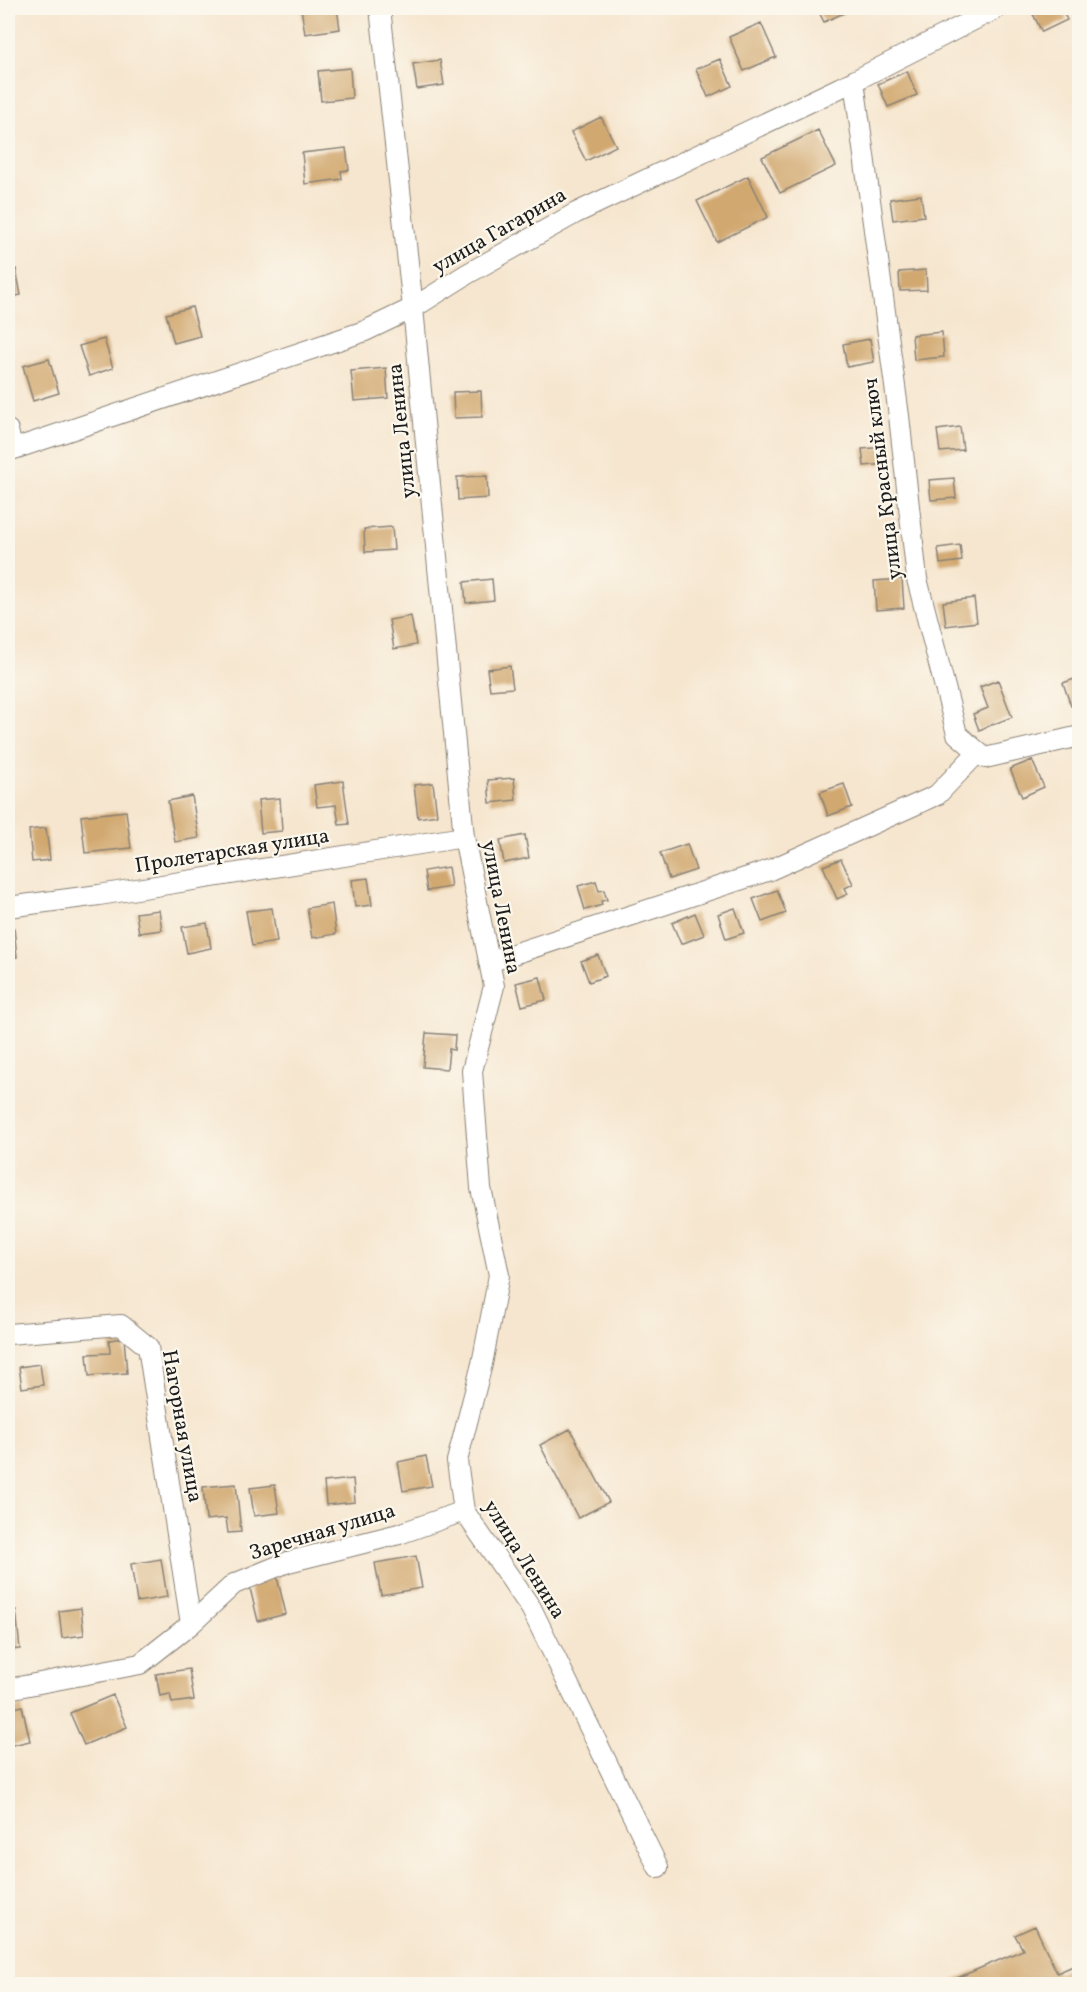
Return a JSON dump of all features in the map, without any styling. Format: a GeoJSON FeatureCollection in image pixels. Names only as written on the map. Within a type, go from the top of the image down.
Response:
{"type":"FeatureCollection","features":[{"type":"Feature","properties":{"kind":"street","name":"улица Ленина"},"geometry":{"type":"LineString","coordinates":[[380,8],[413,309],[464,837],[494,986],[472,1071],[481,1188],[499,1275],[482,1364],[457,1461],[464,1511],[531,1608],[658,1867]]}},
{"type":"Feature","properties":{"kind":"street","name":"улица Гагарина"},"geometry":{"type":"LineString","coordinates":[[10,450],[365,331],[413,309],[467,274],[576,213],[854,81],[997,8]]}},
{"type":"Feature","properties":{"kind":"street","name":"улица Красный ключ"},"geometry":{"type":"LineString","coordinates":[[854,81],[899,416],[916,579],[957,734],[978,752]]}},
{"type":"Feature","properties":{"kind":"street"},"geometry":{"type":"LineString","coordinates":[[8,430],[10,450]]}},
{"type":"Feature","properties":{"kind":"street"},"geometry":{"type":"LineString","coordinates":[[489,962],[770,870],[937,795],[978,752],[985,758],[1080,736]]}},
{"type":"Feature","properties":{"kind":"street","name":"Пролетарская улица"},"geometry":{"type":"LineString","coordinates":[[8,907],[110,894],[464,837]]}},
{"type":"Feature","properties":{"kind":"street","name":"Нагорная улица"},"geometry":{"type":"LineString","coordinates":[[8,1334],[121,1325],[148,1347],[191,1624]]}},
{"type":"Feature","properties":{"kind":"street","name":"Заречная улица"},"geometry":{"type":"LineString","coordinates":[[8,1689],[140,1664],[191,1624],[234,1584],[288,1562],[399,1534],[464,1511]]}},
{"type":"Feature","properties":{"kind":"building"},"geometry":{"type":"Polygon","coordinates":[[[301,8],[337,8],[340,29],[305,34],[301,8]]]}},
{"type":"Feature","properties":{"kind":"building"},"geometry":{"type":"Polygon","coordinates":[[[817,8],[847,8],[848,11],[824,22],[817,8]]]}},
{"type":"Feature","properties":{"kind":"building"},"geometry":{"type":"Polygon","coordinates":[[[1041,8],[1061,8],[1067,20],[1042,32],[1032,12],[1041,8]]]}},
{"type":"Feature","properties":{"kind":"building"},"geometry":{"type":"Polygon","coordinates":[[[761,23],[776,57],[744,71],[729,37],[761,23]]]}},
{"type":"Feature","properties":{"kind":"building"},"geometry":{"type":"Polygon","coordinates":[[[720,59],[732,86],[708,97],[696,69],[720,59]]]}},
{"type":"Feature","properties":{"kind":"building"},"geometry":{"type":"Polygon","coordinates":[[[440,60],[444,85],[417,89],[413,64],[440,60]]]}},
{"type":"Feature","properties":{"kind":"building"},"geometry":{"type":"Polygon","coordinates":[[[350,68],[352,98],[321,101],[318,71],[350,68]]]}},
{"type":"Feature","properties":{"kind":"building"},"geometry":{"type":"Polygon","coordinates":[[[907,71],[917,95],[888,107],[878,84],[907,71]]]}},
{"type":"Feature","properties":{"kind":"building"},"geometry":{"type":"Polygon","coordinates":[[[601,117],[616,146],[586,161],[571,132],[601,117]]]}},
{"type":"Feature","properties":{"kind":"building"},"geometry":{"type":"Polygon","coordinates":[[[818,130],[836,166],[780,193],[762,157],[818,130]]]}},
{"type":"Feature","properties":{"kind":"building"},"geometry":{"type":"Polygon","coordinates":[[[346,148],[349,170],[341,171],[342,179],[305,184],[302,153],[346,148]]]}},
{"type":"Feature","properties":{"kind":"building"},"geometry":{"type":"Polygon","coordinates":[[[748,176],[768,217],[717,242],[697,201],[748,176]]]}},
{"type":"Feature","properties":{"kind":"building"},"geometry":{"type":"Polygon","coordinates":[[[921,195],[924,216],[893,220],[890,199],[921,195]]]}},
{"type":"Feature","properties":{"kind":"building"},"geometry":{"type":"Polygon","coordinates":[[[16,269],[21,295],[8,298],[8,271],[16,269]]]}},
{"type":"Feature","properties":{"kind":"building"},"geometry":{"type":"Polygon","coordinates":[[[926,270],[927,290],[900,291],[899,272],[926,270]]]}},
{"type":"Feature","properties":{"kind":"building"},"geometry":{"type":"Polygon","coordinates":[[[192,307],[200,336],[174,343],[166,314],[192,307]]]}},
{"type":"Feature","properties":{"kind":"building"},"geometry":{"type":"Polygon","coordinates":[[[942,332],[944,357],[914,360],[912,335],[942,332]]]}},
{"type":"Feature","properties":{"kind":"building"},"geometry":{"type":"Polygon","coordinates":[[[104,339],[113,368],[89,376],[79,346],[104,339]]]}},
{"type":"Feature","properties":{"kind":"building"},"geometry":{"type":"Polygon","coordinates":[[[870,339],[874,362],[847,367],[843,344],[870,339]]]}},
{"type":"Feature","properties":{"kind":"building"},"geometry":{"type":"Polygon","coordinates":[[[49,359],[59,393],[33,401],[23,366],[49,359]]]}},
{"type":"Feature","properties":{"kind":"building"},"geometry":{"type":"Polygon","coordinates":[[[386,368],[388,398],[354,401],[351,371],[386,368]]]}},
{"type":"Feature","properties":{"kind":"building"},"geometry":{"type":"Polygon","coordinates":[[[481,391],[482,417],[454,418],[453,392],[481,391]]]}},
{"type":"Feature","properties":{"kind":"building"},"geometry":{"type":"Polygon","coordinates":[[[960,427],[963,450],[940,452],[937,430],[960,427]]]}},
{"type":"Feature","properties":{"kind":"building"},"geometry":{"type":"Polygon","coordinates":[[[885,447],[886,464],[864,466],[862,449],[885,447]]]}},
{"type":"Feature","properties":{"kind":"building"},"geometry":{"type":"Polygon","coordinates":[[[487,476],[488,498],[458,500],[457,477],[487,476]]]}},
{"type":"Feature","properties":{"kind":"building"},"geometry":{"type":"Polygon","coordinates":[[[954,478],[956,498],[931,500],[929,480],[954,478]]]}},
{"type":"Feature","properties":{"kind":"building"},"geometry":{"type":"Polygon","coordinates":[[[392,527],[394,550],[365,552],[364,529],[392,527]]]}},
{"type":"Feature","properties":{"kind":"building"},"geometry":{"type":"Polygon","coordinates":[[[960,545],[962,561],[940,564],[938,548],[960,545]]]}},
{"type":"Feature","properties":{"kind":"building"},"geometry":{"type":"Polygon","coordinates":[[[492,579],[494,600],[466,603],[464,582],[492,579]]]}},
{"type":"Feature","properties":{"kind":"building"},"geometry":{"type":"Polygon","coordinates":[[[902,579],[904,608],[876,610],[874,581],[902,579]]]}},
{"type":"Feature","properties":{"kind":"building"},"geometry":{"type":"Polygon","coordinates":[[[974,598],[977,622],[946,626],[943,602],[974,598]]]}},
{"type":"Feature","properties":{"kind":"building"},"geometry":{"type":"Polygon","coordinates":[[[411,616],[416,645],[394,649],[389,620],[411,616]]]}},
{"type":"Feature","properties":{"kind":"building"},"geometry":{"type":"Polygon","coordinates":[[[510,666],[513,688],[490,690],[487,669],[510,666]]]}},
{"type":"Feature","properties":{"kind":"building"},"geometry":{"type":"Polygon","coordinates":[[[1080,677],[1080,703],[1071,706],[1063,683],[1080,677]]]}},
{"type":"Feature","properties":{"kind":"building"},"geometry":{"type":"Polygon","coordinates":[[[998,680],[1012,717],[979,730],[973,714],[988,708],[980,687],[998,680]]]}},
{"type":"Feature","properties":{"kind":"building"},"geometry":{"type":"Polygon","coordinates":[[[1032,760],[1044,787],[1022,797],[1010,769],[1032,760]]]}},
{"type":"Feature","properties":{"kind":"building"},"geometry":{"type":"Polygon","coordinates":[[[514,778],[516,800],[490,803],[488,780],[514,778]]]}},
{"type":"Feature","properties":{"kind":"building"},"geometry":{"type":"Polygon","coordinates":[[[343,781],[349,824],[339,825],[336,805],[317,807],[314,785],[343,781]]]}},
{"type":"Feature","properties":{"kind":"building"},"geometry":{"type":"Polygon","coordinates":[[[433,783],[437,815],[418,818],[414,785],[433,783]]]}},
{"type":"Feature","properties":{"kind":"building"},"geometry":{"type":"Polygon","coordinates":[[[844,784],[852,807],[828,816],[820,792],[844,784]]]}},
{"type":"Feature","properties":{"kind":"building"},"geometry":{"type":"Polygon","coordinates":[[[192,796],[199,838],[175,842],[168,801],[192,796]]]}},
{"type":"Feature","properties":{"kind":"building"},"geometry":{"type":"Polygon","coordinates":[[[280,798],[282,831],[261,833],[258,800],[280,798]]]}},
{"type":"Feature","properties":{"kind":"building"},"geometry":{"type":"Polygon","coordinates":[[[126,811],[131,848],[85,853],[81,816],[126,811]]]}},
{"type":"Feature","properties":{"kind":"building"},"geometry":{"type":"Polygon","coordinates":[[[46,828],[50,860],[32,862],[29,830],[46,828]]]}},
{"type":"Feature","properties":{"kind":"building"},"geometry":{"type":"Polygon","coordinates":[[[525,835],[529,858],[504,863],[500,840],[525,835]]]}},
{"type":"Feature","properties":{"kind":"building"},"geometry":{"type":"Polygon","coordinates":[[[687,844],[696,870],[669,879],[660,853],[687,844]]]}},
{"type":"Feature","properties":{"kind":"building"},"geometry":{"type":"Polygon","coordinates":[[[841,859],[853,884],[845,888],[848,894],[837,899],[823,866],[841,859]]]}},
{"type":"Feature","properties":{"kind":"building"},"geometry":{"type":"Polygon","coordinates":[[[448,867],[451,887],[427,891],[424,871],[448,867]]]}},
{"type":"Feature","properties":{"kind":"building"},"geometry":{"type":"Polygon","coordinates":[[[368,878],[372,905],[355,907],[352,880],[368,878]]]}},
{"type":"Feature","properties":{"kind":"building"},"geometry":{"type":"Polygon","coordinates":[[[596,881],[599,891],[604,890],[607,900],[601,901],[602,905],[585,910],[578,886],[596,881]]]}},
{"type":"Feature","properties":{"kind":"building"},"geometry":{"type":"Polygon","coordinates":[[[777,890],[786,913],[762,922],[753,899],[777,890]]]}},
{"type":"Feature","properties":{"kind":"building"},"geometry":{"type":"Polygon","coordinates":[[[332,904],[336,934],[312,938],[307,908],[332,904]]]}},
{"type":"Feature","properties":{"kind":"building"},"geometry":{"type":"Polygon","coordinates":[[[272,908],[277,942],[252,946],[246,911],[272,908]]]}},
{"type":"Feature","properties":{"kind":"building"},"geometry":{"type":"Polygon","coordinates":[[[735,908],[744,933],[726,939],[718,914],[735,908]]]}},
{"type":"Feature","properties":{"kind":"building"},"geometry":{"type":"Polygon","coordinates":[[[159,910],[162,930],[139,933],[136,913],[159,910]]]}},
{"type":"Feature","properties":{"kind":"building"},"geometry":{"type":"Polygon","coordinates":[[[695,913],[704,935],[681,944],[672,923],[695,913]]]}},
{"type":"Feature","properties":{"kind":"building"},"geometry":{"type":"Polygon","coordinates":[[[207,923],[211,948],[187,953],[182,927],[207,923]]]}},
{"type":"Feature","properties":{"kind":"building"},"geometry":{"type":"Polygon","coordinates":[[[14,928],[17,957],[8,958],[8,929],[14,928]]]}},
{"type":"Feature","properties":{"kind":"building"},"geometry":{"type":"Polygon","coordinates":[[[598,955],[606,976],[589,982],[581,961],[598,955]]]}},
{"type":"Feature","properties":{"kind":"building"},"geometry":{"type":"Polygon","coordinates":[[[540,977],[546,1000],[522,1006],[516,983],[540,977]]]}},
{"type":"Feature","properties":{"kind":"building"},"geometry":{"type":"Polygon","coordinates":[[[426,1033],[455,1035],[454,1050],[449,1049],[447,1069],[423,1067],[426,1033]]]}},
{"type":"Feature","properties":{"kind":"building"},"geometry":{"type":"Polygon","coordinates":[[[124,1338],[127,1373],[89,1376],[87,1354],[110,1353],[109,1340],[124,1338]]]}},
{"type":"Feature","properties":{"kind":"building"},"geometry":{"type":"Polygon","coordinates":[[[40,1364],[43,1385],[22,1388],[19,1367],[40,1364]]]}},
{"type":"Feature","properties":{"kind":"building"},"geometry":{"type":"Polygon","coordinates":[[[570,1429],[609,1502],[578,1518],[540,1445],[570,1429]]]}},
{"type":"Feature","properties":{"kind":"building"},"geometry":{"type":"Polygon","coordinates":[[[426,1456],[432,1486],[403,1491],[398,1462],[426,1456]]]}},
{"type":"Feature","properties":{"kind":"building"},"geometry":{"type":"Polygon","coordinates":[[[353,1479],[355,1502],[326,1505],[324,1482],[353,1479]]]}},
{"type":"Feature","properties":{"kind":"building"},"geometry":{"type":"Polygon","coordinates":[[[236,1484],[241,1532],[228,1533],[226,1518],[206,1520],[203,1487],[236,1484]]]}},
{"type":"Feature","properties":{"kind":"building"},"geometry":{"type":"Polygon","coordinates":[[[275,1485],[279,1513],[254,1516],[250,1488],[275,1485]]]}},
{"type":"Feature","properties":{"kind":"building"},"geometry":{"type":"Polygon","coordinates":[[[416,1556],[422,1588],[381,1595],[375,1563],[416,1556]]]}},
{"type":"Feature","properties":{"kind":"building"},"geometry":{"type":"Polygon","coordinates":[[[161,1559],[167,1597],[137,1602],[131,1564],[161,1559]]]}},
{"type":"Feature","properties":{"kind":"building"},"geometry":{"type":"Polygon","coordinates":[[[277,1577],[286,1614],[258,1621],[249,1584],[277,1577]]]}},
{"type":"Feature","properties":{"kind":"building"},"geometry":{"type":"Polygon","coordinates":[[[81,1608],[84,1635],[62,1638],[59,1611],[81,1608]]]}},
{"type":"Feature","properties":{"kind":"building"},"geometry":{"type":"Polygon","coordinates":[[[16,1610],[20,1649],[8,1650],[8,1611],[16,1610]]]}},
{"type":"Feature","properties":{"kind":"building"},"geometry":{"type":"Polygon","coordinates":[[[189,1669],[194,1700],[172,1703],[170,1694],[160,1696],[156,1674],[189,1669]]]}},
{"type":"Feature","properties":{"kind":"building"},"geometry":{"type":"Polygon","coordinates":[[[113,1695],[127,1727],[84,1745],[70,1713],[113,1695]]]}},
{"type":"Feature","properties":{"kind":"building"},"geometry":{"type":"Polygon","coordinates":[[[22,1706],[30,1741],[8,1746],[8,1710],[22,1706]]]}},
{"type":"Feature","properties":{"kind":"building"},"geometry":{"type":"Polygon","coordinates":[[[1035,1926],[1057,1973],[1080,1963],[1080,1984],[943,1984],[1023,1950],[1015,1935],[1035,1926]]]}}]}
